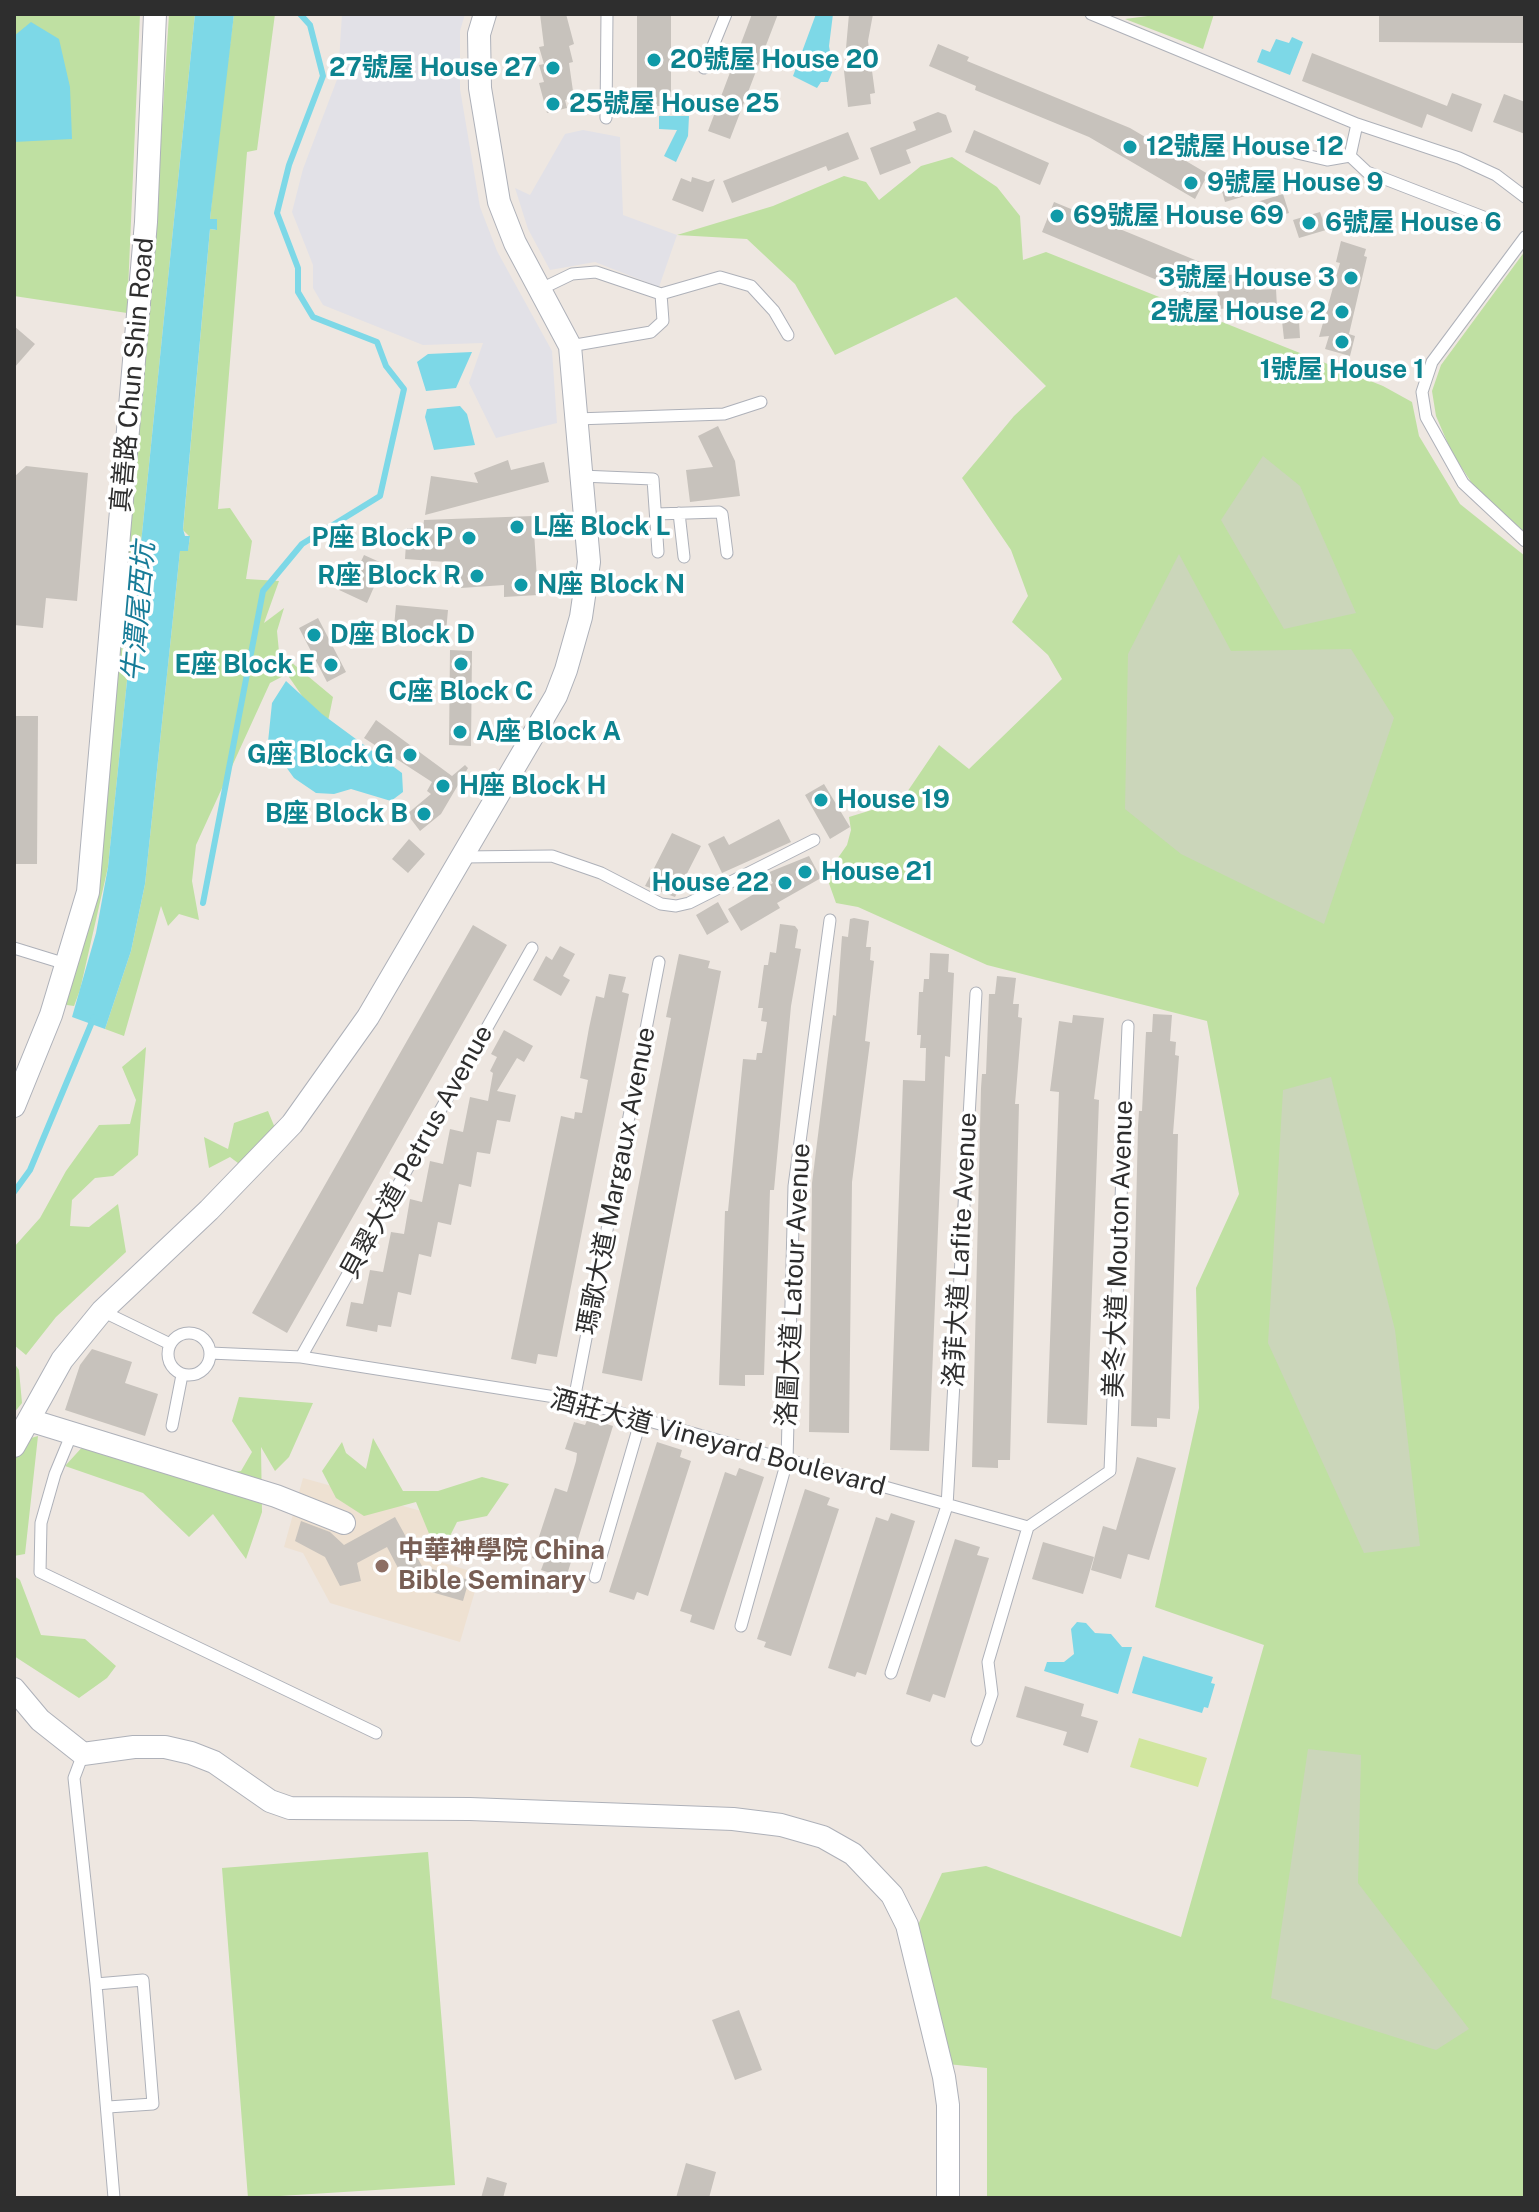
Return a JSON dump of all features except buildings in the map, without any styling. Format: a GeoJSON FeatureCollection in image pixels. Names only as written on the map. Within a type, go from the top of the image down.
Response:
{"type":"FeatureCollection","features":[{"type":"Feature","properties":{"kind":"street","name":"真善路 Chun Shin Road"},"geometry":{"type":"LineString","coordinates":[[14,1106],[50,1017],[88,892],[146,222],[155,14]]}},
{"type":"Feature","properties":{"kind":"street"},"geometry":{"type":"LineString","coordinates":[[14,1446],[62,1360],[102,1311],[209,1210],[292,1124],[368,1017],[556,696],[575,644],[589,562],[570,346],[539,290],[499,202],[480,88],[479,34],[485,14]]}},
{"type":"Feature","properties":{"kind":"street"},"geometry":{"type":"LineString","coordinates":[[29,1420],[276,1496],[344,1523]]}},
{"type":"Feature","properties":{"kind":"street"},"geometry":{"type":"LineString","coordinates":[[14,1689],[40,1720],[83,1754],[134,1747],[165,1747],[191,1753],[214,1762],[270,1801],[290,1808],[470,1809],[733,1819],[781,1825],[823,1837],[853,1854],[863,1864],[892,1895],[907,1925],[944,2077],[948,2105],[948,2198]]}},
{"type":"Feature","properties":{"kind":"lane"},"geometry":{"type":"LineString","coordinates":[[606,118],[607,14]]}},
{"type":"Feature","properties":{"kind":"lane"},"geometry":{"type":"LineString","coordinates":[[704,68],[726,14]]}},
{"type":"Feature","properties":{"kind":"lane"},"geometry":{"type":"LineString","coordinates":[[1091,14],[1357,124],[1459,158],[1496,175],[1525,197]]}},
{"type":"Feature","properties":{"kind":"lane"},"geometry":{"type":"LineString","coordinates":[[1350,156],[1357,124]]}},
{"type":"Feature","properties":{"kind":"lane"},"geometry":{"type":"LineString","coordinates":[[1297,153],[1327,160],[1350,156]]}},
{"type":"Feature","properties":{"kind":"lane"},"geometry":{"type":"LineString","coordinates":[[1350,156],[1367,172],[1486,218]]}},
{"type":"Feature","properties":{"kind":"lane"},"geometry":{"type":"LineString","coordinates":[[1525,237],[1432,362],[1422,392],[1426,417],[1463,483],[1525,541]]}},
{"type":"Feature","properties":{"kind":"lane"},"geometry":{"type":"LineString","coordinates":[[539,290],[572,274],[596,272],[661,294],[720,277],[751,286],[774,311],[788,335]]}},
{"type":"Feature","properties":{"kind":"lane"},"geometry":{"type":"LineString","coordinates":[[570,346],[651,332],[663,321],[661,294]]}},
{"type":"Feature","properties":{"kind":"lane"},"geometry":{"type":"LineString","coordinates":[[576,419],[724,414],[761,402]]}},
{"type":"Feature","properties":{"kind":"lane"},"geometry":{"type":"LineString","coordinates":[[580,476],[650,477],[658,552]]}},
{"type":"Feature","properties":{"kind":"lane"},"geometry":{"type":"LineString","coordinates":[[679,513],[684,557]]}},
{"type":"Feature","properties":{"kind":"lane"},"geometry":{"type":"LineString","coordinates":[[656,514],[722,514],[727,553]]}},
{"type":"Feature","properties":{"kind":"lane"},"geometry":{"type":"LineString","coordinates":[[461,858],[552,856],[601,873],[661,904],[676,906],[814,840]]}},
{"type":"Feature","properties":{"kind":"lane","name":"洛圖大道 Latour Avenue"},"geometry":{"type":"LineString","coordinates":[[741,1626],[787,1461],[794,1186],[830,920]]}},
{"type":"Feature","properties":{"kind":"lane"},"geometry":{"type":"LineString","coordinates":[[14,948],[66,964]]}},
{"type":"Feature","properties":{"kind":"lane","name":"貝翠大道 Petrus Avenue"},"geometry":{"type":"LineString","coordinates":[[301,1357],[532,948]]}},
{"type":"Feature","properties":{"kind":"lane","name":"瑪歌大道 Margaux Avenue"},"geometry":{"type":"LineString","coordinates":[[574,1400],[659,962]]}},
{"type":"Feature","properties":{"kind":"lane","name":"洛菲大道 Lafite Avenue"},"geometry":{"type":"LineString","coordinates":[[891,1673],[947,1506],[976,993]]}},
{"type":"Feature","properties":{"kind":"lane","name":"美冬大道 Mouton Avenue"},"geometry":{"type":"LineString","coordinates":[[1028,1527],[1110,1471],[1128,1026]]}},
{"type":"Feature","properties":{"kind":"lane"},"geometry":{"type":"LineString","coordinates":[[102,1311],[170,1344]]}},
{"type":"Feature","properties":{"kind":"lane"},"geometry":{"type":"LineString","coordinates":[[193,1333],[205,1340],[210,1353],[203,1371],[182,1375],[167,1358],[170,1344],[180,1335],[193,1333]]}},
{"type":"Feature","properties":{"kind":"lane","name":"酒莊大道 Vineyard Boulevard"},"geometry":{"type":"LineString","coordinates":[[210,1353],[301,1357],[574,1400],[1028,1527]]}},
{"type":"Feature","properties":{"kind":"lane"},"geometry":{"type":"LineString","coordinates":[[172,1426],[182,1375]]}},
{"type":"Feature","properties":{"kind":"lane"},"geometry":{"type":"LineString","coordinates":[[595,1577],[641,1419]]}},
{"type":"Feature","properties":{"kind":"lane"},"geometry":{"type":"LineString","coordinates":[[72,1433],[55,1474],[41,1523],[40,1572],[376,1733]]}},
{"type":"Feature","properties":{"kind":"lane"},"geometry":{"type":"LineString","coordinates":[[977,1740],[992,1694],[988,1662],[1028,1527]]}},
{"type":"Feature","properties":{"kind":"lane"},"geometry":{"type":"LineString","coordinates":[[83,1754],[74,1778],[108,2107],[114,2198]]}},
{"type":"Feature","properties":{"kind":"lane"},"geometry":{"type":"LineString","coordinates":[[96,1984],[143,1980],[153,2104],[108,2107]]}},
{"type":"Feature","properties":{"kind":"shaded area"},"geometry":{"type":"Polygon","coordinates":[[[342,14],[465,14],[460,31],[460,89],[480,207],[497,251],[552,351],[557,423],[496,438],[469,383],[483,343],[423,345],[323,305],[313,288],[313,265],[292,212],[303,169],[338,77],[342,14]]]}},
{"type":"Feature","properties":{"kind":"shaded area"},"geometry":{"type":"Polygon","coordinates":[[[583,130],[620,137],[623,215],[677,235],[659,287],[595,262],[550,270],[528,229],[515,188],[530,195],[565,134],[583,130]]]}},
{"type":"Feature","properties":{"kind":"shaded area","name":"中華神學院 China Bible Seminary"},"geometry":{"type":"Polygon","coordinates":[[[303,1478],[439,1516],[428,1558],[480,1574],[460,1642],[330,1603],[303,1553],[284,1547],[303,1478]]]}},
{"type":"Feature","properties":{"kind":"green space"},"geometry":{"type":"Polygon","coordinates":[[[14,14],[140,14],[127,313],[14,296],[14,14]]]}},
{"type":"Feature","properties":{"kind":"green space"},"geometry":{"type":"Polygon","coordinates":[[[169,14],[195,14],[108,867],[74,1006],[60,1004],[73,960],[155,235],[169,14]]]}},
{"type":"Feature","properties":{"kind":"green space"},"geometry":{"type":"Polygon","coordinates":[[[234,14],[275,14],[257,150],[247,152],[218,509],[230,508],[252,541],[246,579],[279,581],[264,623],[284,608],[277,631],[279,652],[333,697],[326,731],[287,674],[270,683],[196,845],[192,881],[199,920],[179,914],[168,926],[161,906],[124,1036],[105,1029],[131,951],[145,884],[180,551],[188,550],[190,537],[183,530],[210,229],[216,230],[210,219],[234,14]]]}},
{"type":"Feature","properties":{"kind":"green space"},"geometry":{"type":"Polygon","coordinates":[[[1163,14],[1214,14],[1203,49],[1125,19],[1163,14]]]}},
{"type":"Feature","properties":{"kind":"green space"},"geometry":{"type":"Polygon","coordinates":[[[952,157],[997,187],[1020,216],[1023,260],[1046,252],[1383,386],[1412,402],[1419,436],[1460,504],[1525,556],[1525,2198],[987,2198],[987,2068],[947,2064],[918,1925],[942,1873],[986,1866],[1181,1937],[1264,1645],[1155,1607],[1199,1408],[1196,1288],[1239,1194],[1207,1021],[987,965],[858,907],[836,903],[826,875],[847,845],[851,830],[849,817],[901,801],[939,745],[969,769],[1062,679],[1048,655],[1012,622],[1028,596],[1011,550],[962,478],[1014,416],[1046,386],[956,297],[835,355],[795,284],[747,239],[677,235],[773,206],[844,176],[866,182],[879,200],[921,166],[952,157]]]}},
{"type":"Feature","properties":{"kind":"green space"},"geometry":{"type":"Polygon","coordinates":[[[1525,251],[1525,534],[1477,491],[1452,453],[1436,416],[1432,391],[1441,365],[1525,251]]]}},
{"type":"Feature","properties":{"kind":"green space"},"geometry":{"type":"Polygon","coordinates":[[[1263,456],[1300,486],[1356,613],[1284,629],[1221,520],[1263,456]]]}},
{"type":"Feature","properties":{"kind":"green space"},"geometry":{"type":"Polygon","coordinates":[[[1179,554],[1231,651],[1351,649],[1394,718],[1324,924],[1181,854],[1125,809],[1128,654],[1179,554]]]}},
{"type":"Feature","properties":{"kind":"green space"},"geometry":{"type":"Polygon","coordinates":[[[146,1047],[138,1155],[113,1176],[95,1178],[72,1200],[70,1226],[89,1227],[118,1204],[126,1252],[56,1317],[26,1355],[14,1345],[14,1247],[40,1218],[66,1171],[99,1125],[130,1124],[136,1100],[122,1067],[146,1047]]]}},
{"type":"Feature","properties":{"kind":"green space"},"geometry":{"type":"Polygon","coordinates":[[[1331,1077],[1395,1330],[1420,1546],[1364,1553],[1268,1343],[1283,1090],[1331,1077]]]}},
{"type":"Feature","properties":{"kind":"green space"},"geometry":{"type":"Polygon","coordinates":[[[268,1111],[275,1128],[242,1166],[230,1157],[209,1168],[204,1137],[228,1149],[234,1123],[268,1111]]]}},
{"type":"Feature","properties":{"kind":"green space"},"geometry":{"type":"Polygon","coordinates":[[[14,1363],[19,1370],[22,1403],[14,1413],[14,1363]]]}},
{"type":"Feature","properties":{"kind":"green space"},"geometry":{"type":"Polygon","coordinates":[[[239,1397],[313,1403],[289,1457],[275,1471],[261,1447],[262,1512],[246,1559],[213,1514],[189,1537],[143,1493],[65,1466],[96,1432],[175,1476],[241,1471],[252,1452],[232,1421],[239,1397]]]}},
{"type":"Feature","properties":{"kind":"green space"},"geometry":{"type":"Polygon","coordinates":[[[38,1436],[25,1554],[14,1556],[14,1451],[24,1440],[38,1436]]]}},
{"type":"Feature","properties":{"kind":"green space"},"geometry":{"type":"Polygon","coordinates":[[[373,1438],[403,1491],[438,1491],[482,1477],[509,1484],[487,1516],[457,1522],[442,1552],[437,1553],[416,1502],[364,1516],[336,1498],[322,1471],[342,1442],[346,1453],[366,1469],[373,1438]]]}},
{"type":"Feature","properties":{"kind":"green space"},"geometry":{"type":"Polygon","coordinates":[[[14,1576],[20,1580],[41,1635],[85,1639],[116,1666],[107,1678],[79,1698],[14,1656],[14,1576]]]}},
{"type":"Feature","properties":{"kind":"green space"},"geometry":{"type":"Polygon","coordinates":[[[1139,1738],[1207,1758],[1198,1787],[1130,1767],[1139,1738]]]}},
{"type":"Feature","properties":{"kind":"green space"},"geometry":{"type":"Polygon","coordinates":[[[1308,1749],[1361,1755],[1358,1883],[1469,2029],[1436,2050],[1271,1998],[1308,1749]]]}},
{"type":"Feature","properties":{"kind":"green space"},"geometry":{"type":"Polygon","coordinates":[[[428,1852],[455,2185],[248,2198],[222,1868],[428,1852]]]}},
{"type":"Feature","properties":{"kind":"water"},"geometry":{"type":"Polygon","coordinates":[[[195,14],[234,14],[210,219],[217,219],[217,230],[210,229],[183,529],[185,536],[190,536],[188,551],[180,551],[145,884],[131,951],[105,1029],[72,1017],[96,933],[108,867],[195,14]]]}},
{"type":"Feature","properties":{"kind":"water"},"geometry":{"type":"Polygon","coordinates":[[[816,14],[833,14],[829,46],[833,70],[828,82],[821,82],[817,88],[793,76],[816,14]]]}},
{"type":"Feature","properties":{"kind":"water"},"geometry":{"type":"Polygon","coordinates":[[[31,22],[59,39],[70,87],[72,139],[14,142],[14,36],[31,22]]]}},
{"type":"Feature","properties":{"kind":"water"},"geometry":{"type":"Polygon","coordinates":[[[1292,37],[1303,42],[1290,75],[1257,62],[1262,49],[1270,52],[1276,39],[1289,43],[1292,37]]]}},
{"type":"Feature","properties":{"kind":"water"},"geometry":{"type":"Polygon","coordinates":[[[659,116],[689,116],[688,136],[676,162],[664,156],[677,130],[659,129],[659,116]]]}},
{"type":"Feature","properties":{"kind":"water"},"geometry":{"type":"Polygon","coordinates":[[[472,352],[456,388],[426,391],[417,362],[428,354],[472,352]]]}},
{"type":"Feature","properties":{"kind":"water"},"geometry":{"type":"Polygon","coordinates":[[[460,406],[467,414],[475,445],[434,450],[425,417],[427,409],[460,406]]]}},
{"type":"Feature","properties":{"kind":"water"},"geometry":{"type":"Polygon","coordinates":[[[286,681],[322,714],[402,773],[403,792],[391,801],[351,789],[334,794],[316,793],[294,778],[268,742],[272,703],[286,681]]]}},
{"type":"Feature","properties":{"kind":"water"},"geometry":{"type":"Polygon","coordinates":[[[1077,1622],[1086,1623],[1095,1633],[1111,1634],[1122,1647],[1132,1647],[1118,1694],[1044,1671],[1047,1662],[1064,1662],[1074,1654],[1071,1629],[1077,1622]]]}},
{"type":"Feature","properties":{"kind":"water"},"geometry":{"type":"Polygon","coordinates":[[[1143,1656],[1213,1677],[1211,1683],[1215,1684],[1208,1708],[1204,1707],[1202,1713],[1132,1693],[1143,1656]]]}},
{"type":"Feature","properties":{"kind":"waterway"},"geometry":{"type":"LineString","coordinates":[[203,903],[263,591],[302,544],[380,496],[404,389],[386,366],[377,342],[313,317],[298,292],[298,268],[277,213],[289,165],[323,76],[310,25],[300,14]]}},
{"type":"Feature","properties":{"kind":"waterway","name":"牛潭尾西坑"},"geometry":{"type":"LineString","coordinates":[[14,1192],[30,1170],[94,1017]]}},
{"type":"Feature","properties":{"kind":"place","name":"20號屋 House 20"},"geometry":{"type":"Point","coordinates":[654,60]}},
{"type":"Feature","properties":{"kind":"place","name":"27號屋 House 27"},"geometry":{"type":"Point","coordinates":[553,68]}},
{"type":"Feature","properties":{"kind":"place","name":"25號屋 House 25"},"geometry":{"type":"Point","coordinates":[553,104]}},
{"type":"Feature","properties":{"kind":"place","name":"12號屋 House 12"},"geometry":{"type":"Point","coordinates":[1130,147]}},
{"type":"Feature","properties":{"kind":"place","name":"9號屋 House 9"},"geometry":{"type":"Point","coordinates":[1191,183]}},
{"type":"Feature","properties":{"kind":"place","name":"69號屋 House 69"},"geometry":{"type":"Point","coordinates":[1057,216]}},
{"type":"Feature","properties":{"kind":"place","name":"6號屋 House 6"},"geometry":{"type":"Point","coordinates":[1309,223]}},
{"type":"Feature","properties":{"kind":"place","name":"3號屋 House 3"},"geometry":{"type":"Point","coordinates":[1351,278]}},
{"type":"Feature","properties":{"kind":"place","name":"2號屋 House 2"},"geometry":{"type":"Point","coordinates":[1342,312]}},
{"type":"Feature","properties":{"kind":"place","name":"1號屋 House 1"},"geometry":{"type":"Point","coordinates":[1342,342]}},
{"type":"Feature","properties":{"kind":"place","name":"L座 Block L"},"geometry":{"type":"Point","coordinates":[517,527]}},
{"type":"Feature","properties":{"kind":"place","name":"P座 Block P"},"geometry":{"type":"Point","coordinates":[469,538]}},
{"type":"Feature","properties":{"kind":"place","name":"R座 Block R"},"geometry":{"type":"Point","coordinates":[477,576]}},
{"type":"Feature","properties":{"kind":"place","name":"N座 Block N"},"geometry":{"type":"Point","coordinates":[521,585]}},
{"type":"Feature","properties":{"kind":"place","name":"D座 Block D"},"geometry":{"type":"Point","coordinates":[314,635]}},
{"type":"Feature","properties":{"kind":"place","name":"C座 Block C"},"geometry":{"type":"Point","coordinates":[461,664]}},
{"type":"Feature","properties":{"kind":"place","name":"E座 Block E"},"geometry":{"type":"Point","coordinates":[331,665]}},
{"type":"Feature","properties":{"kind":"place","name":"A座 Block A"},"geometry":{"type":"Point","coordinates":[460,732]}},
{"type":"Feature","properties":{"kind":"place","name":"G座 Block G"},"geometry":{"type":"Point","coordinates":[410,755]}},
{"type":"Feature","properties":{"kind":"place","name":"H座 Block H"},"geometry":{"type":"Point","coordinates":[443,786]}},
{"type":"Feature","properties":{"kind":"place","name":"House 19"},"geometry":{"type":"Point","coordinates":[821,800]}},
{"type":"Feature","properties":{"kind":"place","name":"B座 Block B"},"geometry":{"type":"Point","coordinates":[424,814]}},
{"type":"Feature","properties":{"kind":"place","name":"House 21"},"geometry":{"type":"Point","coordinates":[805,872]}},
{"type":"Feature","properties":{"kind":"place","name":"House 22"},"geometry":{"type":"Point","coordinates":[785,883]}},
{"type":"Feature","properties":{"kind":"place","name":"中華神學院 China Bible Seminary"},"geometry":{"type":"Point","coordinates":[382,1566]}}]}
